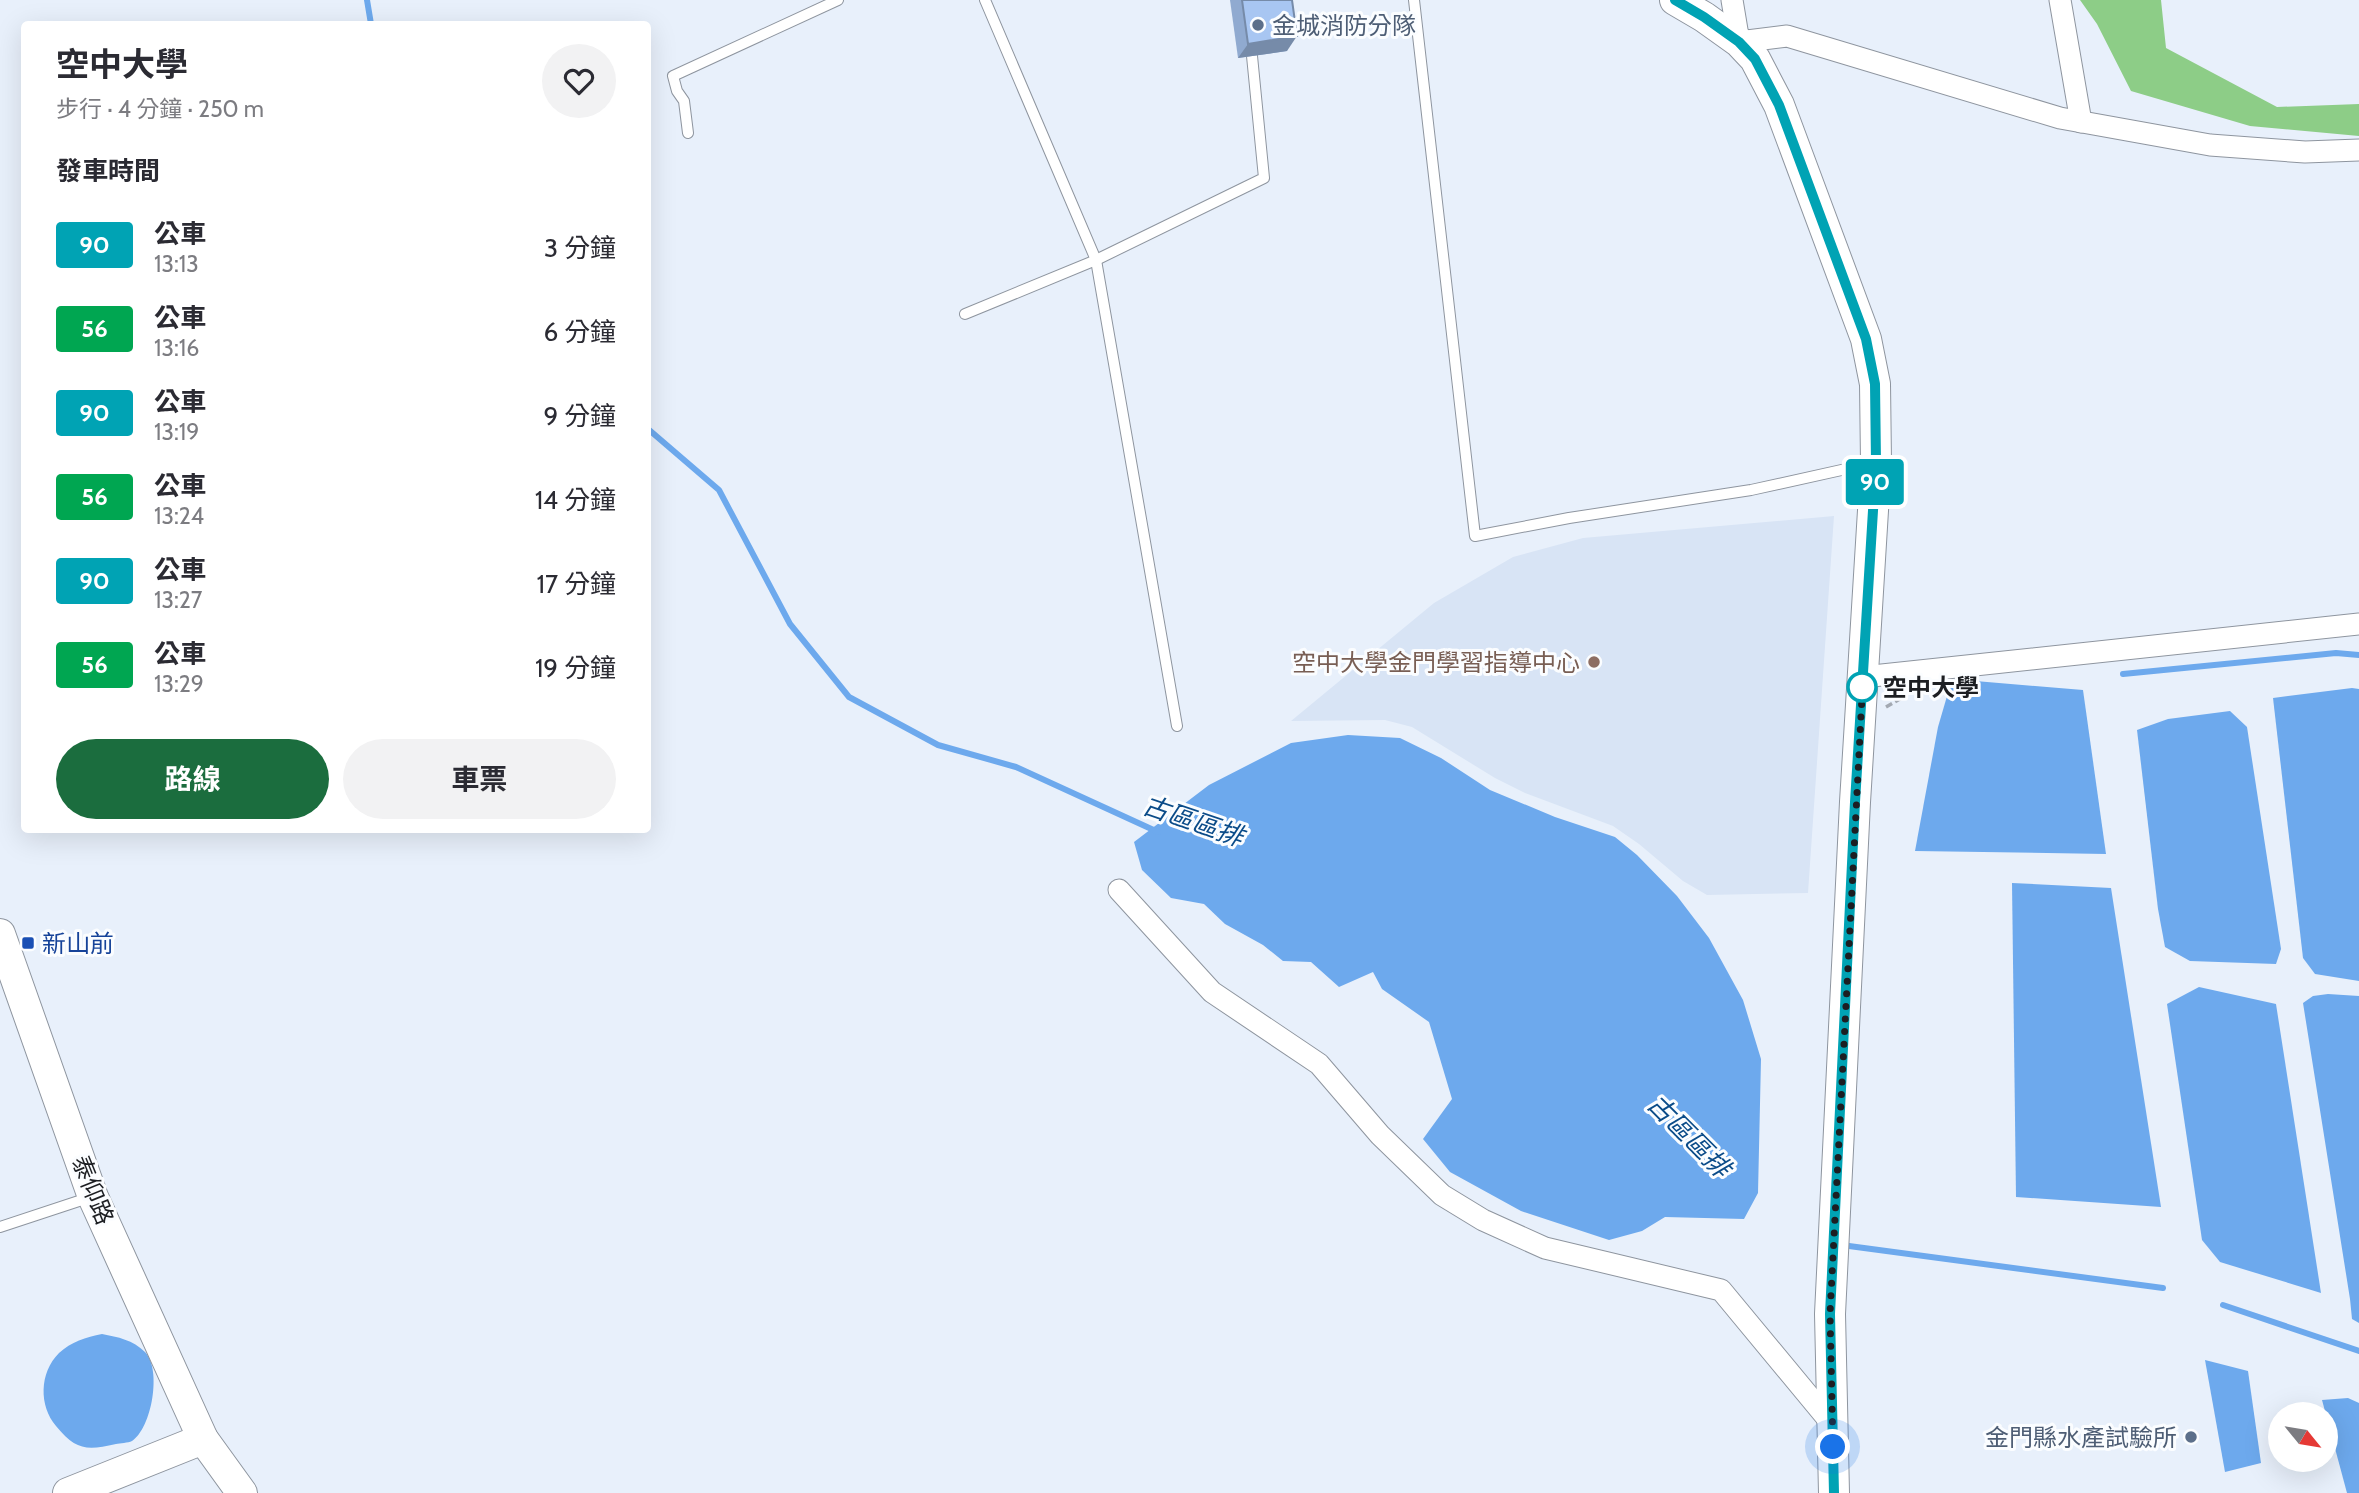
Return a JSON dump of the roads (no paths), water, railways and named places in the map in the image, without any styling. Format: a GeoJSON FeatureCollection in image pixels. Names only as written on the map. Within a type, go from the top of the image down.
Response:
{"type":"FeatureCollection","features":[{"type":"Feature","properties":{"kind":"main road"},"geometry":{"type":"LineString","coordinates":[[1675,0],[1739,42],[1755,59],[1779,105],[1866,339],[1875,384],[1876,462],[1830,1314],[1834,1493]]}},
{"type":"Feature","properties":{"kind":"main road","name":"泰仰路"},"geometry":{"type":"LineString","coordinates":[[0,934],[93,1197],[203,1439],[242,1493]]}},
{"type":"Feature","properties":{"kind":"main road"},"geometry":{"type":"LineString","coordinates":[[68,1493],[203,1439]]}},
{"type":"Feature","properties":{"kind":"street"},"geometry":{"type":"LineString","coordinates":[[1732,0],[1739,42],[1787,36],[2060,118],[2210,145],[2305,152],[2359,150]]}},
{"type":"Feature","properties":{"kind":"street"},"geometry":{"type":"LineString","coordinates":[[2060,0],[2081,122]]}},
{"type":"Feature","properties":{"kind":"street"},"geometry":{"type":"LineString","coordinates":[[1863,677],[2359,624]]}},
{"type":"Feature","properties":{"kind":"street"},"geometry":{"type":"LineString","coordinates":[[1119,890],[1212,992],[1319,1064],[1380,1135],[1442,1195],[1483,1220],[1545,1248],[1721,1290],[1832,1424]]}},
{"type":"Feature","properties":{"kind":"lane"},"geometry":{"type":"LineString","coordinates":[[688,133],[684,101],[677,91],[673,76],[838,0]]}},
{"type":"Feature","properties":{"kind":"lane"},"geometry":{"type":"LineString","coordinates":[[985,0],[1096,260],[1177,726]]}},
{"type":"Feature","properties":{"kind":"lane"},"geometry":{"type":"LineString","coordinates":[[1414,0],[1475,536],[1569,518],[1751,490],[1876,462]]}},
{"type":"Feature","properties":{"kind":"lane"},"geometry":{"type":"LineString","coordinates":[[965,314],[1096,260],[1264,177],[1252,56]]}},
{"type":"Feature","properties":{"kind":"lane"},"geometry":{"type":"LineString","coordinates":[[0,1227],[93,1197]]}},
{"type":"Feature","properties":{"kind":"water"},"geometry":{"type":"Polygon","coordinates":[[[1952,679],[2083,690],[2106,854],[1915,851],[1938,727],[1952,679]]]}},
{"type":"Feature","properties":{"kind":"water"},"geometry":{"type":"Polygon","coordinates":[[[2359,689],[2359,981],[2315,974],[2303,958],[2273,698],[2359,689]]]}},
{"type":"Feature","properties":{"kind":"water"},"geometry":{"type":"Polygon","coordinates":[[[2230,711],[2247,727],[2281,949],[2276,964],[2190,961],[2165,947],[2158,909],[2137,730],[2168,719],[2230,711]]]}},
{"type":"Feature","properties":{"kind":"water"},"geometry":{"type":"Polygon","coordinates":[[[1348,735],[1400,738],[1441,758],[1490,790],[1555,817],[1615,837],[1637,855],[1677,896],[1709,938],[1743,1000],[1761,1059],[1758,1193],[1744,1219],[1665,1217],[1642,1231],[1609,1240],[1521,1211],[1450,1172],[1423,1139],[1452,1099],[1429,1022],[1382,989],[1373,972],[1339,987],[1311,962],[1283,961],[1263,945],[1225,924],[1204,904],[1171,898],[1142,870],[1134,842],[1209,785],[1291,743],[1348,735]]]}},
{"type":"Feature","properties":{"kind":"water"},"geometry":{"type":"Polygon","coordinates":[[[2012,883],[2111,888],[2161,1207],[2016,1197],[2012,883]]]}},
{"type":"Feature","properties":{"kind":"water"},"geometry":{"type":"Polygon","coordinates":[[[2199,987],[2276,1004],[2321,1293],[2220,1262],[2202,1240],[2167,1004],[2199,987]]]}},
{"type":"Feature","properties":{"kind":"water"},"geometry":{"type":"Polygon","coordinates":[[[2313,996],[2359,996],[2359,1323],[2352,1319],[2303,1003],[2313,996]]]}},
{"type":"Feature","properties":{"kind":"water"},"geometry":{"type":"Polygon","coordinates":[[[102,1334],[130,1342],[145,1352],[153,1371],[152,1398],[145,1424],[132,1441],[82,1447],[70,1440],[50,1418],[44,1399],[45,1380],[52,1361],[59,1353],[79,1340],[102,1334]]]}},
{"type":"Feature","properties":{"kind":"water"},"geometry":{"type":"Polygon","coordinates":[[[2205,1360],[2248,1371],[2261,1463],[2225,1472],[2205,1360]]]}},
{"type":"Feature","properties":{"kind":"water"},"geometry":{"type":"Polygon","coordinates":[[[2348,1398],[2359,1403],[2359,1493],[2347,1493],[2338,1460],[2338,1402],[2322,1400],[2348,1398]]]}},
{"type":"Feature","properties":{"kind":"waterway","name":"古區區排"},"geometry":{"type":"LineString","coordinates":[[367,0],[370,21]]}},
{"type":"Feature","properties":{"kind":"waterway","name":"古區區排"},"geometry":{"type":"LineString","coordinates":[[651,432],[719,490],[790,624],[849,697],[938,745],[1016,767],[1158,832]]}},
{"type":"Feature","properties":{"kind":"waterway"},"geometry":{"type":"LineString","coordinates":[[2123,674],[2336,653],[2359,655]]}},
{"type":"Feature","properties":{"kind":"waterway","name":"古區區排"},"geometry":{"type":"LineString","coordinates":[[1849,1246],[2163,1288]]}},
{"type":"Feature","properties":{"kind":"waterway","name":"古區區排"},"geometry":{"type":"LineString","coordinates":[[2223,1305],[2359,1351]]}},
{"type":"Feature","properties":{"kind":"place","name":"金城消防分隊"},"geometry":{"type":"Point","coordinates":[1258,25]}},
{"type":"Feature","properties":{"kind":"place","name":"空中大學金門學習指導中心"},"geometry":{"type":"Point","coordinates":[1594,662]}},
{"type":"Feature","properties":{"kind":"place","name":"空中大學"},"geometry":{"type":"Point","coordinates":[1862,687]}},
{"type":"Feature","properties":{"kind":"place","name":"新山前"},"geometry":{"type":"Point","coordinates":[28,943]}},
{"type":"Feature","properties":{"kind":"place","name":"金門縣水產試驗所"},"geometry":{"type":"Point","coordinates":[2191,1437]}}]}
